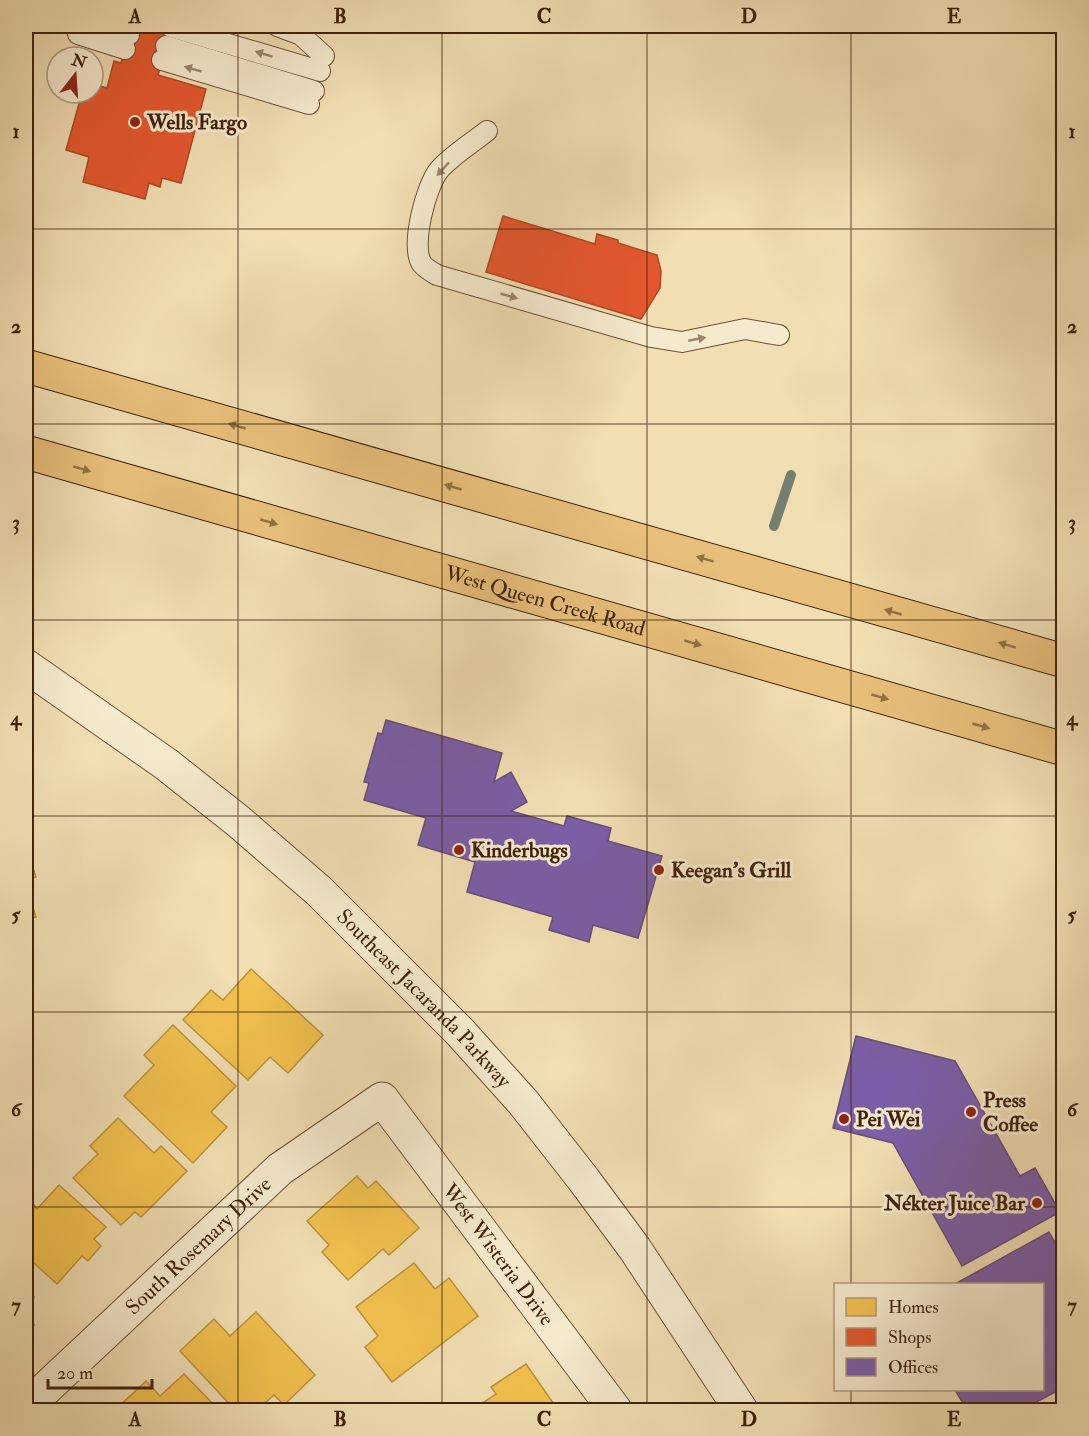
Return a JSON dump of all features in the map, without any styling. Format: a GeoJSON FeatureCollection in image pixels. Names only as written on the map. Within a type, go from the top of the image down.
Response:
{"type":"FeatureCollection","features":[{"type":"Feature","properties":{"kind":"main road"},"geometry":{"type":"LineString","coordinates":[[26,366],[1064,661]]}},
{"type":"Feature","properties":{"kind":"main road","name":"West Queen Creek Road"},"geometry":{"type":"LineString","coordinates":[[26,452],[1064,749]]}},
{"type":"Feature","properties":{"kind":"street","name":"Southeast Jacaranda Parkway"},"geometry":{"type":"LineString","coordinates":[[26,666],[166,764],[238,821],[319,891],[460,1032],[524,1102],[635,1248],[741,1410]]}},
{"type":"Feature","properties":{"kind":"street","name":"South Rosemary Drive"},"geometry":{"type":"LineString","coordinates":[[26,1407],[280,1169],[382,1099]]}},
{"type":"Feature","properties":{"kind":"street","name":"West Wisteria Drive"},"geometry":{"type":"LineString","coordinates":[[382,1099],[615,1410]]}},
{"type":"Feature","properties":{"kind":"lane"},"geometry":{"type":"LineString","coordinates":[[78,34],[127,42],[100,26]]}},
{"type":"Feature","properties":{"kind":"lane"},"geometry":{"type":"LineString","coordinates":[[167,44],[322,63],[301,35],[277,26]]}},
{"type":"Feature","properties":{"kind":"lane"},"geometry":{"type":"LineString","coordinates":[[167,44],[312,98]]}},
{"type":"Feature","properties":{"kind":"lane"},"geometry":{"type":"LineString","coordinates":[[487,131],[439,171],[429,192],[418,232],[418,252],[422,264],[437,275],[651,337],[682,342],[745,329],[779,335]]}},
{"type":"Feature","properties":{"kind":"water"},"geometry":{"type":"Polygon","coordinates":[[[26,1289],[34,1297],[30,1311],[34,1325],[26,1333],[26,1289]]]}},
{"type":"Feature","properties":{"kind":"building: Homes"},"geometry":{"type":"Polygon","coordinates":[[[26,847],[36,877],[26,881],[26,847]]]}},
{"type":"Feature","properties":{"kind":"building: Homes"},"geometry":{"type":"Polygon","coordinates":[[[26,885],[36,917],[26,920],[26,885]]]}},
{"type":"Feature","properties":{"kind":"building: Homes"},"geometry":{"type":"Polygon","coordinates":[[[251,969],[323,1035],[288,1073],[270,1057],[248,1080],[183,1020],[211,990],[223,1000],[251,969]]]}},
{"type":"Feature","properties":{"kind":"building: Homes"},"geometry":{"type":"Polygon","coordinates":[[[173,1025],[236,1086],[211,1112],[227,1127],[193,1163],[124,1096],[154,1065],[144,1055],[173,1025]]]}},
{"type":"Feature","properties":{"kind":"building: Homes"},"geometry":{"type":"Polygon","coordinates":[[[118,1118],[154,1153],[161,1146],[187,1171],[141,1217],[135,1212],[121,1225],[73,1178],[98,1154],[90,1146],[118,1118]]]}},
{"type":"Feature","properties":{"kind":"building: Homes"},"geometry":{"type":"Polygon","coordinates":[[[357,1176],[368,1188],[376,1181],[419,1228],[389,1255],[383,1249],[348,1280],[322,1252],[329,1245],[307,1221],[357,1176]]]}},
{"type":"Feature","properties":{"kind":"building: Homes"},"geometry":{"type":"Polygon","coordinates":[[[59,1185],[106,1227],[94,1239],[101,1246],[88,1261],[82,1256],[57,1284],[26,1256],[26,1204],[30,1199],[37,1209],[59,1185]]]}},
{"type":"Feature","properties":{"kind":"building: Homes"},"geometry":{"type":"Polygon","coordinates":[[[414,1263],[435,1289],[449,1278],[478,1316],[392,1382],[365,1347],[378,1336],[356,1307],[414,1263]]]}},
{"type":"Feature","properties":{"kind":"building: Homes"},"geometry":{"type":"Polygon","coordinates":[[[256,1312],[315,1375],[284,1405],[274,1395],[257,1410],[235,1410],[180,1351],[214,1319],[230,1336],[256,1312]]]}},
{"type":"Feature","properties":{"kind":"building: Homes"},"geometry":{"type":"Polygon","coordinates":[[[526,1364],[558,1410],[472,1410],[496,1394],[491,1387],[526,1364]]]}},
{"type":"Feature","properties":{"kind":"building: Homes"},"geometry":{"type":"Polygon","coordinates":[[[184,1374],[219,1410],[115,1410],[146,1381],[160,1396],[184,1374]]]}},
{"type":"Feature","properties":{"kind":"building: Shops","name":"Wells Fargo"},"geometry":{"type":"Polygon","coordinates":[[[132,26],[172,26],[158,75],[206,89],[181,183],[162,178],[160,187],[149,183],[145,199],[83,182],[89,157],[66,150],[79,105],[105,105],[105,87],[107,88],[114,61],[121,63],[132,26]]]}},
{"type":"Feature","properties":{"kind":"building: Shops"},"geometry":{"type":"Polygon","coordinates":[[[503,216],[595,244],[597,234],[657,255],[661,271],[660,288],[641,319],[486,272],[503,216]]]}},
{"type":"Feature","properties":{"kind":"building: Offices"},"geometry":{"type":"Polygon","coordinates":[[[386,720],[502,753],[494,782],[511,772],[527,802],[511,811],[564,826],[567,816],[611,828],[608,841],[662,856],[638,938],[593,925],[589,942],[549,930],[553,917],[467,892],[475,862],[418,845],[426,818],[364,800],[369,783],[364,782],[378,733],[382,734],[386,720]]]}},
{"type":"Feature","properties":{"kind":"building: Offices"},"geometry":{"type":"Polygon","coordinates":[[[856,1036],[955,1061],[1020,1176],[1035,1168],[1060,1212],[962,1266],[893,1143],[833,1128],[856,1036]]]}},
{"type":"Feature","properties":{"kind":"building: Offices"},"geometry":{"type":"Polygon","coordinates":[[[1049,1232],[1064,1258],[1064,1387],[1022,1410],[967,1410],[956,1391],[1044,1391],[1044,1283],[957,1283],[1049,1232]]]}},
{"type":"Feature","properties":{"kind":"waterway"},"geometry":{"type":"LineString","coordinates":[[774,526],[791,475]]}},
{"type":"Feature","properties":{"kind":"place","name":"Wells Fargo"},"geometry":{"type":"Point","coordinates":[135,122]}},
{"type":"Feature","properties":{"kind":"place","name":"Kinderbugs"},"geometry":{"type":"Point","coordinates":[459,850]}},
{"type":"Feature","properties":{"kind":"place","name":"Keegan's Grill"},"geometry":{"type":"Point","coordinates":[659,870]}},
{"type":"Feature","properties":{"kind":"place","name":"Press Coffee"},"geometry":{"type":"Point","coordinates":[971,1112]}},
{"type":"Feature","properties":{"kind":"place","name":"Pei Wei"},"geometry":{"type":"Point","coordinates":[844,1119]}},
{"type":"Feature","properties":{"kind":"place","name":"Nékter Juice Bar"},"geometry":{"type":"Point","coordinates":[1037,1203]}}]}
